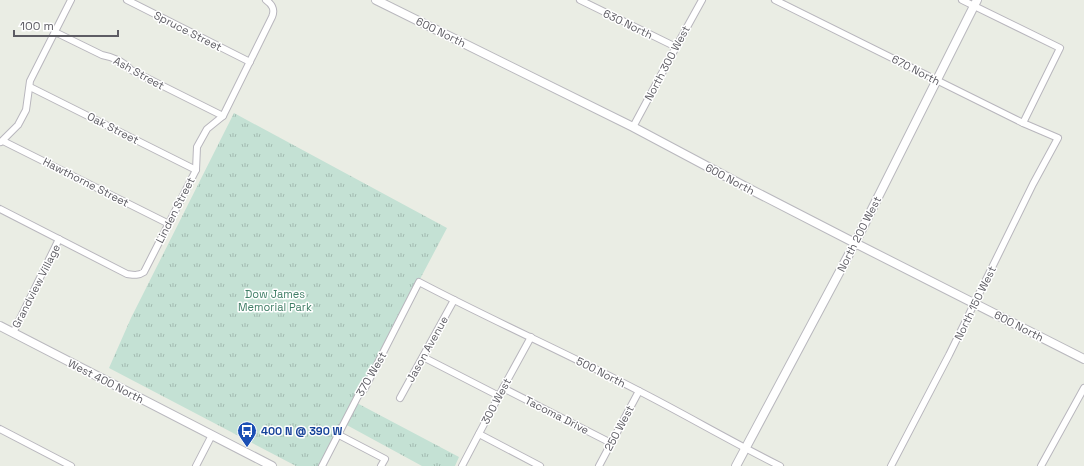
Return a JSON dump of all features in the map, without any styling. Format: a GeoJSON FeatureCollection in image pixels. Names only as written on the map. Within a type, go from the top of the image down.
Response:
{"type":"FeatureCollection","features":[{"type":"Feature","properties":{"kind":"street"},"geometry":{"type":"LineString","coordinates":[[1,142],[18,125],[26,110],[30,81],[71,0]]}},
{"type":"Feature","properties":{"kind":"street","name":"Spruce Street"},"geometry":{"type":"LineString","coordinates":[[127,0],[250,62]]}},
{"type":"Feature","properties":{"kind":"street","name":"Linden Street"},"geometry":{"type":"LineString","coordinates":[[0,209],[127,274],[134,275],[144,272],[196,170],[198,147],[207,129],[223,116],[272,18],[274,7],[266,0]]}},
{"type":"Feature","properties":{"kind":"street","name":"600 North"},"geometry":{"type":"LineString","coordinates":[[376,0],[633,127],[854,243],[1084,359]]}},
{"type":"Feature","properties":{"kind":"street","name":"630 North"},"geometry":{"type":"LineString","coordinates":[[580,0],[676,47]]}},
{"type":"Feature","properties":{"kind":"street","name":"North 300 West"},"geometry":{"type":"LineString","coordinates":[[633,127],[702,0]]}},
{"type":"Feature","properties":{"kind":"street","name":"670 North"},"geometry":{"type":"LineString","coordinates":[[775,0],[1023,123],[1058,138]]}},
{"type":"Feature","properties":{"kind":"street"},"geometry":{"type":"LineString","coordinates":[[962,0],[976,3],[1060,48],[1023,123]]}},
{"type":"Feature","properties":{"kind":"street","name":"North 200 West"},"geometry":{"type":"LineString","coordinates":[[736,466],[854,243],[976,3]]}},
{"type":"Feature","properties":{"kind":"street","name":"Ash Street"},"geometry":{"type":"LineString","coordinates":[[55,32],[102,55],[111,57],[126,64],[131,70],[223,116]]}},
{"type":"Feature","properties":{"kind":"street","name":"Oak Street"},"geometry":{"type":"LineString","coordinates":[[30,86],[196,170]]}},
{"type":"Feature","properties":{"kind":"street","name":"North 150 West"},"geometry":{"type":"LineString","coordinates":[[891,466],[949,355],[1033,184],[1058,138]]}},
{"type":"Feature","properties":{"kind":"street","name":"Hawthorne Street"},"geometry":{"type":"LineString","coordinates":[[1,142],[169,224]]}},
{"type":"Feature","properties":{"kind":"street","name":"Grandview Village"},"geometry":{"type":"LineString","coordinates":[[13,333],[59,239]]}},
{"type":"Feature","properties":{"kind":"street","name":"500 North"},"geometry":{"type":"LineString","coordinates":[[419,282],[639,391],[780,466]]}},
{"type":"Feature","properties":{"kind":"street","name":"370 West"},"geometry":{"type":"LineString","coordinates":[[322,466],[358,396],[366,388],[419,282]]}},
{"type":"Feature","properties":{"kind":"street","name":"Jason Avenue"},"geometry":{"type":"LineString","coordinates":[[400,398],[454,300]]}},
{"type":"Feature","properties":{"kind":"street","name":"West 400 North"},"geometry":{"type":"LineString","coordinates":[[0,326],[272,466]]}},
{"type":"Feature","properties":{"kind":"street","name":"300 West"},"geometry":{"type":"LineString","coordinates":[[462,466],[498,396],[531,337]]}},
{"type":"Feature","properties":{"kind":"street"},"geometry":{"type":"LineString","coordinates":[[423,357],[498,396]]}},
{"type":"Feature","properties":{"kind":"street","name":"Tacoma Drive"},"geometry":{"type":"LineString","coordinates":[[503,388],[611,443]]}},
{"type":"Feature","properties":{"kind":"street"},"geometry":{"type":"LineString","coordinates":[[1041,466],[1084,388]]}},
{"type":"Feature","properties":{"kind":"street","name":"250 West"},"geometry":{"type":"LineString","coordinates":[[599,466],[639,391]]}},
{"type":"Feature","properties":{"kind":"street"},"geometry":{"type":"LineString","coordinates":[[0,429],[71,466]]}},
{"type":"Feature","properties":{"kind":"street"},"geometry":{"type":"LineString","coordinates":[[339,434],[384,459],[381,466]]}},
{"type":"Feature","properties":{"kind":"street"},"geometry":{"type":"LineString","coordinates":[[479,434],[540,466]]}},
{"type":"Feature","properties":{"kind":"street"},"geometry":{"type":"LineString","coordinates":[[196,466],[212,435]]}},
{"type":"Feature","properties":{"kind":"green space","name":"Dow James Memorial Park"},"geometry":{"type":"Polygon","coordinates":[[[234,113],[447,228],[355,402],[459,457],[455,466],[422,466],[343,423],[320,466],[296,466],[109,368],[131,318],[234,113]]]}},
{"type":"Feature","properties":{"kind":"place","name":"400 N @ 390 W"},"geometry":{"type":"Point","coordinates":[247,448]}}]}
